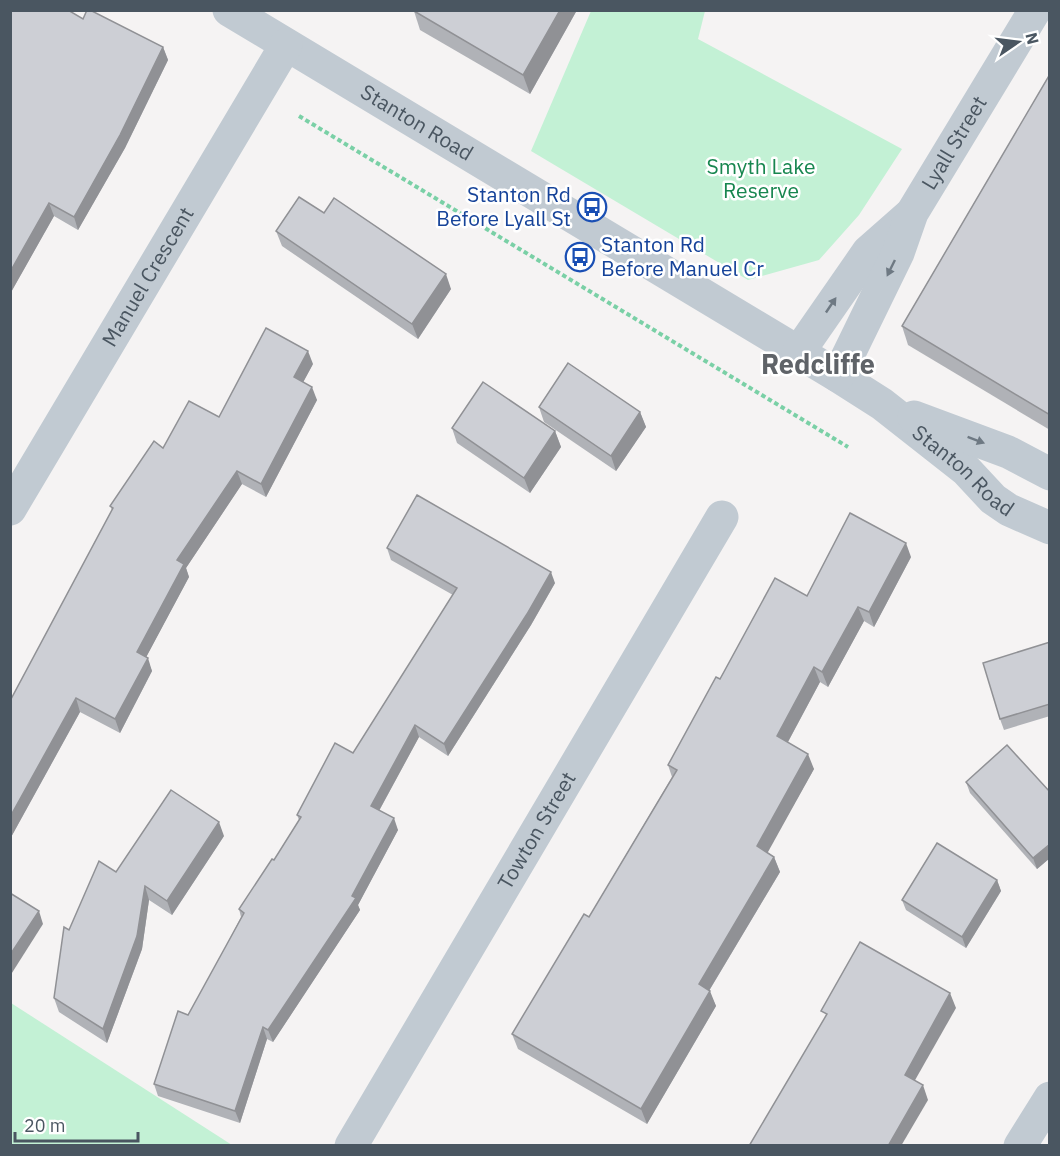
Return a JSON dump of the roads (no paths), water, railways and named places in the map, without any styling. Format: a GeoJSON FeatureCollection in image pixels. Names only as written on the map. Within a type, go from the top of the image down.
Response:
{"type":"FeatureCollection","features":[{"type":"Feature","properties":{"kind":"street","name":"Stanton Road"},"geometry":{"type":"LineString","coordinates":[[229,10],[838,376],[882,404],[966,470],[993,499],[1009,510],[1050,528]]}},
{"type":"Feature","properties":{"kind":"street","name":"Lyall Street"},"geometry":{"type":"LineString","coordinates":[[838,376],[898,253],[912,213],[1035,10]]}},
{"type":"Feature","properties":{"kind":"street","name":"Manuel Crescent"},"geometry":{"type":"LineString","coordinates":[[10,509],[286,45]]}},
{"type":"Feature","properties":{"kind":"street","name":"Lyall Street"},"geometry":{"type":"LineString","coordinates":[[798,353],[868,252],[912,213]]}},
{"type":"Feature","properties":{"kind":"street","name":"Stanton Road"},"geometry":{"type":"LineString","coordinates":[[882,404],[1008,452],[1050,474]]}},
{"type":"Feature","properties":{"kind":"street","name":"Towton Street"},"geometry":{"type":"LineString","coordinates":[[351,1146],[722,517]]}},
{"type":"Feature","properties":{"kind":"street"},"geometry":{"type":"LineString","coordinates":[[1020,1146],[1050,1098]]}},
{"type":"Feature","properties":{"kind":"place","name":"Stanton Rd Before Lyall St"},"geometry":{"type":"Point","coordinates":[592,207]}},
{"type":"Feature","properties":{"kind":"place","name":"Stanton Rd Before Manuel Cr"},"geometry":{"type":"Point","coordinates":[580,257]}},
{"type":"Feature","properties":{"kind":"district","name":"Redcliffe"},"geometry":{"type":"Point","coordinates":[818,365]}},
{"type":"Feature","properties":{"kind":"park label","name":"Smyth Lake Reserve"},"geometry":{"type":"Point","coordinates":[761,179]}}]}
